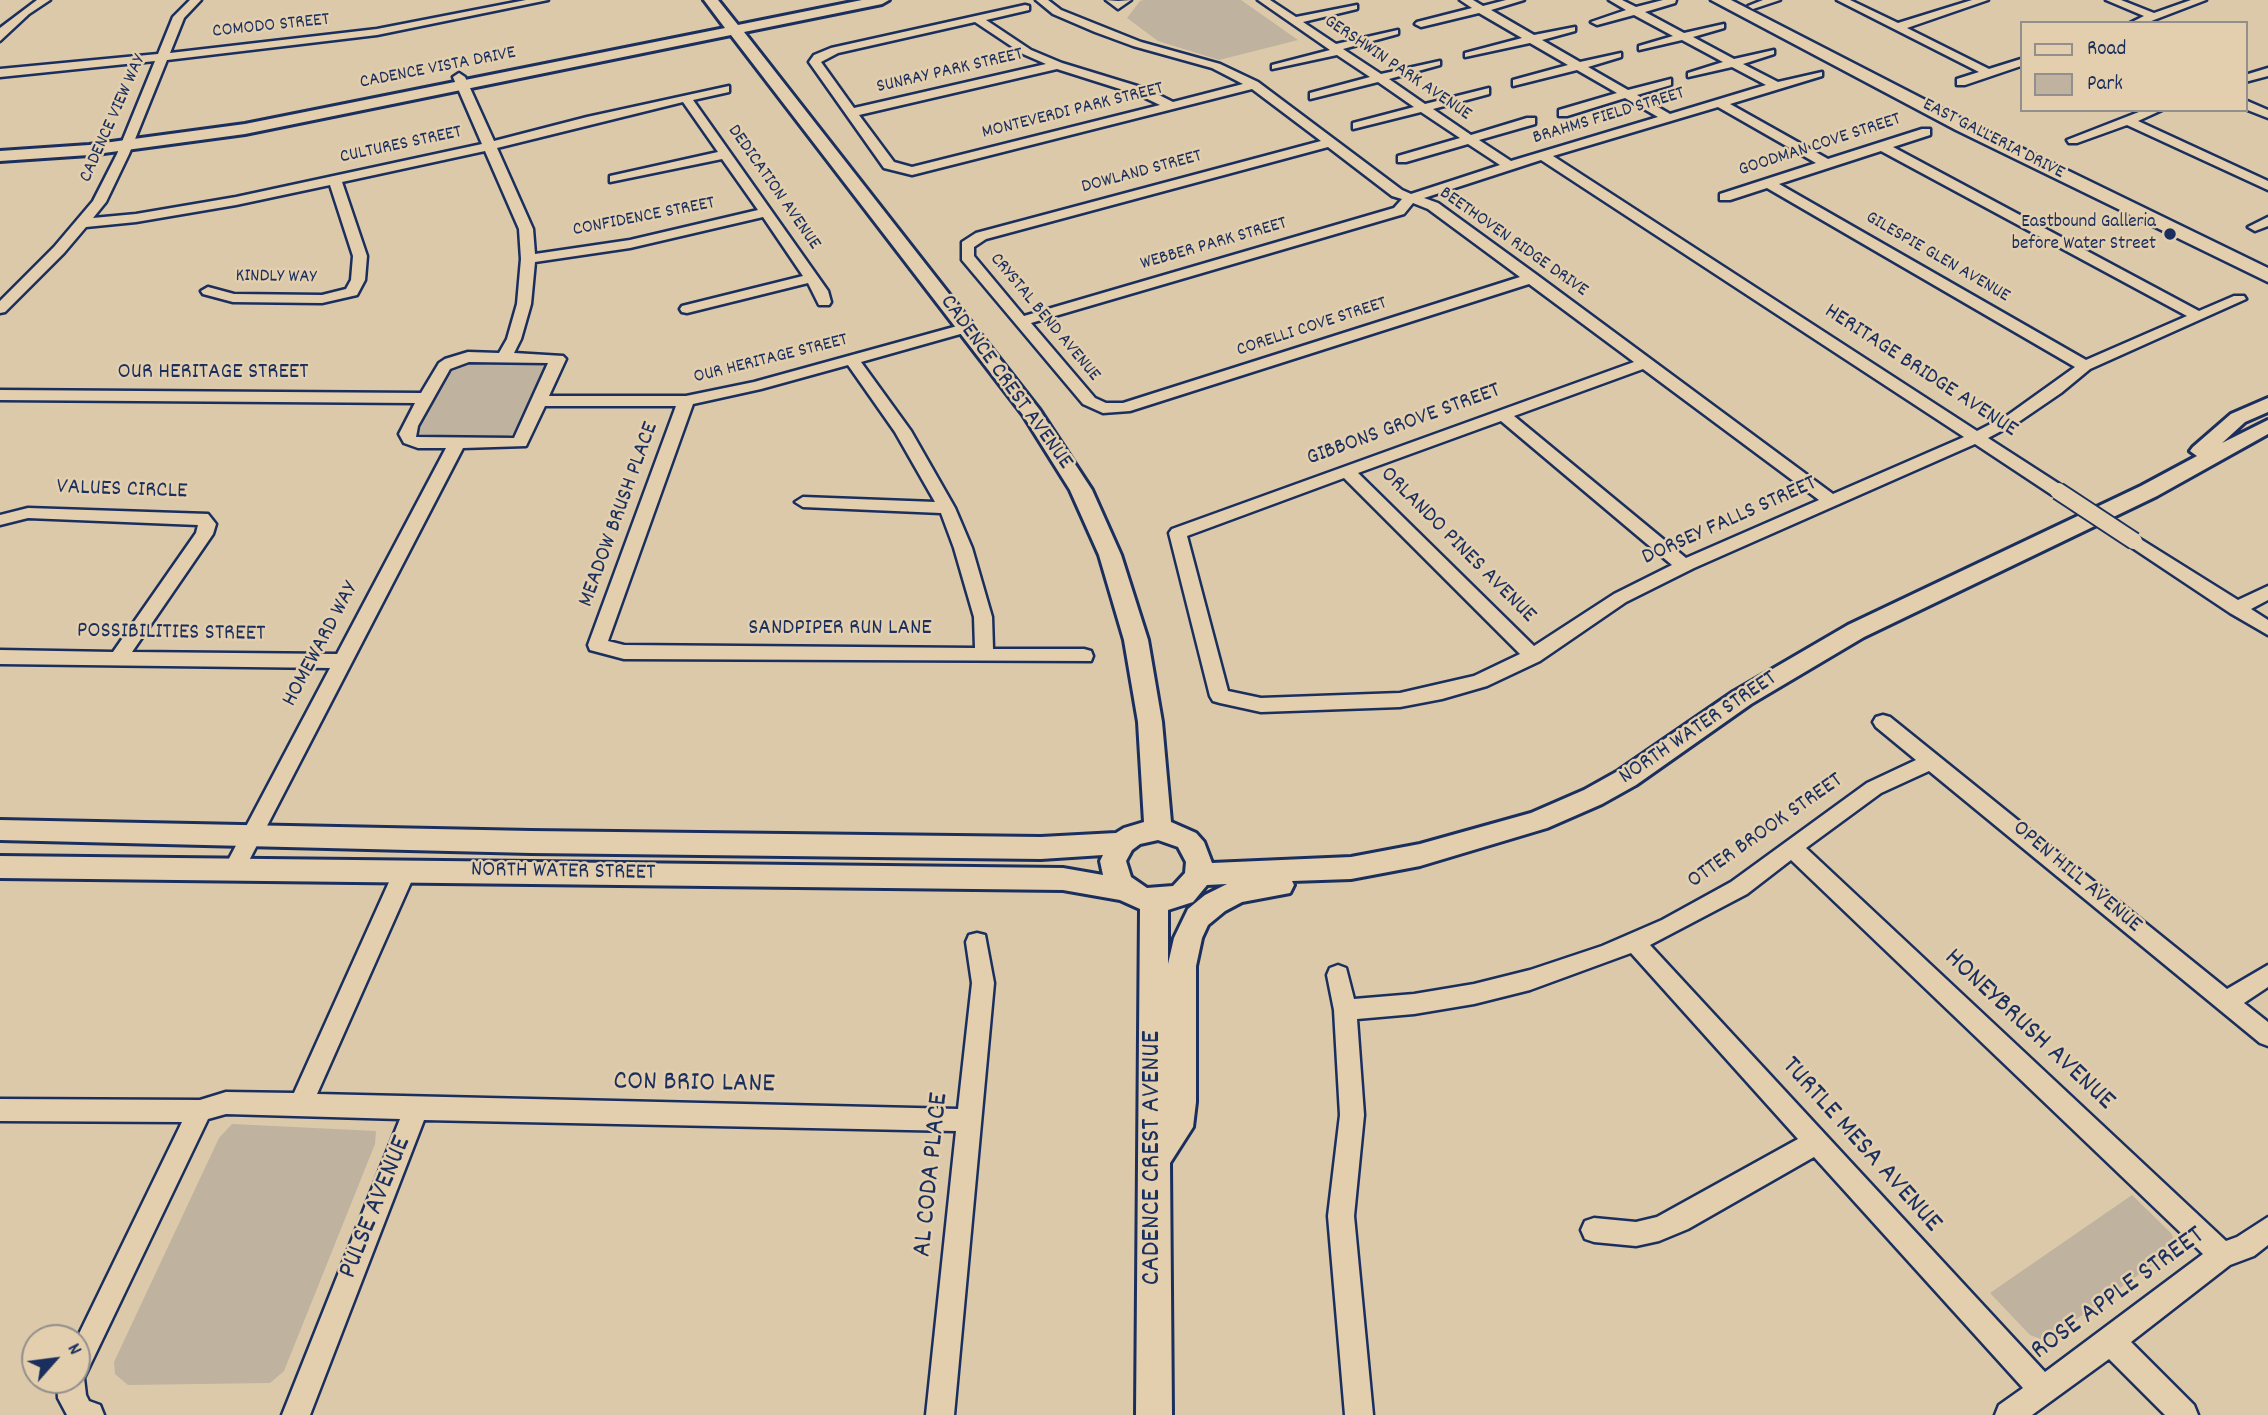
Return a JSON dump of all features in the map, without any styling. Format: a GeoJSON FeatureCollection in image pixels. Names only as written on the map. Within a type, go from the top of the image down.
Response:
{"type":"FeatureCollection","features":[{"type":"Feature","properties":{"kind":"main road","name":"EAST GALLERIA DRIVE"},"geometry":{"type":"LineString","coordinates":[[1720,0],[1974,131],[2268,276]]}},
{"type":"Feature","properties":{"kind":"main road","name":"EAST GALLERIA DRIVE"},"geometry":{"type":"LineString","coordinates":[[1746,3],[2268,259]]}},
{"type":"Feature","properties":{"kind":"street"},"geometry":{"type":"LineString","coordinates":[[0,38],[3,31],[18,18],[44,0]]}},
{"type":"Feature","properties":{"kind":"street","name":"CADENCE VIEW WAY"},"geometry":{"type":"LineString","coordinates":[[0,309],[59,250],[99,202],[179,17],[195,0]]}},
{"type":"Feature","properties":{"kind":"street","name":"COMODO STREET"},"geometry":{"type":"LineString","coordinates":[[0,73],[377,32],[543,0]]}},
{"type":"Feature","properties":{"kind":"street","name":"CADENCE CREST AVENUE"},"geometry":{"type":"LineString","coordinates":[[711,0],[1032,413],[1081,490],[1110,555],[1128,611],[1141,666],[1150,722],[1158,830]]}},
{"type":"Feature","properties":{"kind":"street","name":"CADENCE VISTA DRIVE"},"geometry":{"type":"LineString","coordinates":[[731,26],[842,0]]}},
{"type":"Feature","properties":{"kind":"street","name":"BEETHOVEN RIDGE DRIVE"},"geometry":{"type":"LineString","coordinates":[[1041,0],[1057,12],[1137,44],[1216,66],[1254,85],[1397,193],[1433,206],[1831,502]]}},
{"type":"Feature","properties":{"kind":"street","name":"BEETHOVEN RIDGE DRIVE"},"geometry":{"type":"LineString","coordinates":[[1061,0],[1078,19]]}},
{"type":"Feature","properties":{"kind":"street","name":"GERSHWIN PARK AVENUE"},"geometry":{"type":"LineString","coordinates":[[1263,0],[1511,167]]}},
{"type":"Feature","properties":{"kind":"street"},"geometry":{"type":"LineString","coordinates":[[1465,0],[1668,118]]}},
{"type":"Feature","properties":{"kind":"street"},"geometry":{"type":"LineString","coordinates":[[1421,24],[1519,0]]}},
{"type":"Feature","properties":{"kind":"street"},"geometry":{"type":"LineString","coordinates":[[1614,0],[1776,86]]}},
{"type":"Feature","properties":{"kind":"street"},"geometry":{"type":"LineString","coordinates":[[1746,3],[1775,0]]}},
{"type":"Feature","properties":{"kind":"street"},"geometry":{"type":"LineString","coordinates":[[1842,0],[1989,73]]}},
{"type":"Feature","properties":{"kind":"street"},"geometry":{"type":"LineString","coordinates":[[1954,0],[1966,5]]}},
{"type":"Feature","properties":{"kind":"street"},"geometry":{"type":"LineString","coordinates":[[1898,27],[1983,0]]}},
{"type":"Feature","properties":{"kind":"street"},"geometry":{"type":"LineString","coordinates":[[2111,0],[2153,16]]}},
{"type":"Feature","properties":{"kind":"street"},"geometry":{"type":"LineString","coordinates":[[2140,21],[2201,0]]}},
{"type":"Feature","properties":{"kind":"street","name":"CADENCE VISTA DRIVE"},"geometry":{"type":"LineString","coordinates":[[0,156],[245,129],[461,81],[731,26],[873,1]]}},
{"type":"Feature","properties":{"kind":"street"},"geometry":{"type":"LineString","coordinates":[[1597,22],[1671,1]]}},
{"type":"Feature","properties":{"kind":"street"},"geometry":{"type":"LineString","coordinates":[[850,113],[815,62],[818,57],[835,50],[1026,8]]}},
{"type":"Feature","properties":{"kind":"street"},"geometry":{"type":"LineString","coordinates":[[1295,21],[1353,8]]}},
{"type":"Feature","properties":{"kind":"street"},"geometry":{"type":"LineString","coordinates":[[977,19],[1027,52],[1058,65],[1143,92],[1174,107]]}},
{"type":"Feature","properties":{"kind":"street"},"geometry":{"type":"LineString","coordinates":[[1643,48],[1720,26]]}},
{"type":"Feature","properties":{"kind":"street"},"geometry":{"type":"LineString","coordinates":[[1469,55],[1571,29]]}},
{"type":"Feature","properties":{"kind":"street"},"geometry":{"type":"LineString","coordinates":[[1276,67],[1394,32]]}},
{"type":"Feature","properties":{"kind":"street"},"geometry":{"type":"LineString","coordinates":[[1692,75],[1770,52]]}},
{"type":"Feature","properties":{"kind":"street"},"geometry":{"type":"LineString","coordinates":[[1517,83],[1617,55]]}},
{"type":"Feature","properties":{"kind":"street"},"geometry":{"type":"LineString","coordinates":[[1961,82],[2020,62]]}},
{"type":"Feature","properties":{"kind":"street"},"geometry":{"type":"LineString","coordinates":[[1314,96],[1436,63]]}},
{"type":"Feature","properties":{"kind":"street","name":"SUNRAY PARK STREET"},"geometry":{"type":"LineString","coordinates":[[850,113],[1058,65]]}},
{"type":"Feature","properties":{"kind":"street"},"geometry":{"type":"LineString","coordinates":[[2247,78],[2268,72]]}},
{"type":"Feature","properties":{"kind":"street","name":"BRAHMS FIELD STREET"},"geometry":{"type":"LineString","coordinates":[[1412,198],[1818,74]]}},
{"type":"Feature","properties":{"kind":"street"},"geometry":{"type":"LineString","coordinates":[[461,81],[526,229],[528,259],[524,304],[514,339],[504,358]]}},
{"type":"Feature","properties":{"kind":"street"},"geometry":{"type":"LineString","coordinates":[[1563,113],[1667,82]]}},
{"type":"Feature","properties":{"kind":"street","name":"MONTEVERDI PARK STREET"},"geometry":{"type":"LineString","coordinates":[[850,113],[889,164],[900,170],[912,171],[1254,85]]}},
{"type":"Feature","properties":{"kind":"street","name":"CULTURES STREET"},"geometry":{"type":"LineString","coordinates":[[82,223],[199,208],[335,180],[491,146],[725,89]]}},
{"type":"Feature","properties":{"kind":"street"},"geometry":{"type":"LineString","coordinates":[[1356,126],[1485,91]]}},
{"type":"Feature","properties":{"kind":"street","name":"DEDICATION AVENUE"},"geometry":{"type":"LineString","coordinates":[[686,98],[821,291],[824,302]]}},
{"type":"Feature","properties":{"kind":"street"},"geometry":{"type":"LineString","coordinates":[[1720,103],[1827,164]]}},
{"type":"Feature","properties":{"kind":"street"},"geometry":{"type":"LineString","coordinates":[[2247,105],[2268,114]]}},
{"type":"Feature","properties":{"kind":"street"},"geometry":{"type":"LineString","coordinates":[[2073,140],[2150,112]]}},
{"type":"Feature","properties":{"kind":"street"},"geometry":{"type":"LineString","coordinates":[[2127,120],[2268,186]]}},
{"type":"Feature","properties":{"kind":"street"},"geometry":{"type":"LineString","coordinates":[[1402,159],[1531,121]]}},
{"type":"Feature","properties":{"kind":"street","name":"GOODMAN COVE STREET"},"geometry":{"type":"LineString","coordinates":[[1725,197],[1926,132]]}},
{"type":"Feature","properties":{"kind":"street","name":"CADENCE VISTA DRIVE"},"geometry":{"type":"LineString","coordinates":[[0,147],[127,141]]}},
{"type":"Feature","properties":{"kind":"street","name":"DOWLAND STREET"},"geometry":{"type":"LineString","coordinates":[[967,245],[981,236],[1329,143]]}},
{"type":"Feature","properties":{"kind":"street"},"geometry":{"type":"LineString","coordinates":[[1882,146],[2197,316]]}},
{"type":"Feature","properties":{"kind":"street"},"geometry":{"type":"LineString","coordinates":[[615,179],[726,153]]}},
{"type":"Feature","properties":{"kind":"street","name":"HERITAGE BRIDGE AVENUE"},"geometry":{"type":"LineString","coordinates":[[1545,157],[2268,629]]}},
{"type":"Feature","properties":{"kind":"street","name":"KINDLY WAY"},"geometry":{"type":"LineString","coordinates":[[208,290],[233,298],[322,299],[352,292],[358,280],[360,256],[335,180]]}},
{"type":"Feature","properties":{"kind":"street","name":"GILESPIE GLEN AVENUE"},"geometry":{"type":"LineString","coordinates":[[1769,183],[2085,366]]}},
{"type":"Feature","properties":{"kind":"street","name":"WEBBER PARK STREET"},"geometry":{"type":"LineString","coordinates":[[1021,321],[1399,211],[1412,198]]}},
{"type":"Feature","properties":{"kind":"street","name":"CONFIDENCE STREET"},"geometry":{"type":"LineString","coordinates":[[528,259],[630,244],[766,212]]}},
{"type":"Feature","properties":{"kind":"street","name":"CRYSTAL BEND AVENUE"},"geometry":{"type":"LineString","coordinates":[[967,245],[967,257],[1089,401],[1103,408]]}},
{"type":"Feature","properties":{"kind":"street"},"geometry":{"type":"LineString","coordinates":[[687,309],[812,278]]}},
{"type":"Feature","properties":{"kind":"street","name":"CORELLI COVE STREET"},"geometry":{"type":"LineString","coordinates":[[1103,408],[1124,408],[1532,278]]}},
{"type":"Feature","properties":{"kind":"street","name":"DORSEY FALLS STREET"},"geometry":{"type":"LineString","coordinates":[[1220,696],[1261,705],[1401,700],[1480,681],[1533,656],[1620,598],[1684,566],[1976,438],[2024,411],[2085,366],[2239,299]]}},
{"type":"Feature","properties":{"kind":"street","name":"OUR HERITAGE STREET"},"geometry":{"type":"LineString","coordinates":[[539,401],[687,401],[755,386],[966,328]]}},
{"type":"Feature","properties":{"kind":"street"},"geometry":{"type":"LineString","coordinates":[[468,357],[504,358],[558,359],[520,443],[418,443],[410,440],[407,434],[410,426],[444,366],[468,357]]}},
{"type":"Feature","properties":{"kind":"street"},"geometry":{"type":"LineString","coordinates":[[852,360],[903,431],[947,508],[964,548],[983,617],[984,655]]}},
{"type":"Feature","properties":{"kind":"street","name":"GIBBONS GROVE STREET"},"geometry":{"type":"LineString","coordinates":[[1220,696],[1178,533],[1645,363]]}},
{"type":"Feature","properties":{"kind":"street","name":"OUR HERITAGE STREET"},"geometry":{"type":"LineString","coordinates":[[0,395],[426,398]]}},
{"type":"Feature","properties":{"kind":"street","name":"MEADOW BRUSH PLACE"},"geometry":{"type":"LineString","coordinates":[[597,645],[687,401]]}},
{"type":"Feature","properties":{"kind":"street","name":"NORTH WATER STREET"},"geometry":{"type":"LineString","coordinates":[[2168,480],[2238,418],[2268,404]]}},
{"type":"Feature","properties":{"kind":"street"},"geometry":{"type":"LineString","coordinates":[[1503,415],[1684,566]]}},
{"type":"Feature","properties":{"kind":"street","name":"NORTH WATER STREET"},"geometry":{"type":"LineString","coordinates":[[1199,874],[1350,868],[1420,855],[1538,821],[1593,797],[1658,759],[1742,698],[1856,631],[2168,480],[2268,426]]}},
{"type":"Feature","properties":{"kind":"street","name":"HOMEWARD WAY"},"geometry":{"type":"LineString","coordinates":[[234,870],[457,443]]}},
{"type":"Feature","properties":{"kind":"street","name":"ORLANDO PINES AVENUE"},"geometry":{"type":"LineString","coordinates":[[1346,471],[1533,656]]}},
{"type":"Feature","properties":{"kind":"street"},"geometry":{"type":"LineString","coordinates":[[803,502],[947,508]]}},
{"type":"Feature","properties":{"kind":"street","name":"VALUES CIRCLE"},"geometry":{"type":"LineString","coordinates":[[0,520],[28,513],[202,518],[207,524],[204,534],[118,658]]}},
{"type":"Feature","properties":{"kind":"street"},"geometry":{"type":"LineString","coordinates":[[2236,608],[2268,592]]}},
{"type":"Feature","properties":{"kind":"street","name":"SANDPIPER RUN LANE"},"geometry":{"type":"LineString","coordinates":[[597,645],[624,652],[1084,656]]}},
{"type":"Feature","properties":{"kind":"street","name":"POSSIBILITIES STREET"},"geometry":{"type":"LineString","coordinates":[[0,657],[341,661]]}},
{"type":"Feature","properties":{"kind":"street","name":"OPEN HILL AVENUE"},"geometry":{"type":"LineString","coordinates":[[1883,722],[2268,1036]]}},
{"type":"Feature","properties":{"kind":"street","name":"OTTER BROOK STREET"},"geometry":{"type":"LineString","coordinates":[[1345,1010],[1414,1004],[1474,994],[1530,980],[1633,942],[1704,909],[1739,888],[1845,807],[1874,788],[1931,761]]}},
{"type":"Feature","properties":{"kind":"street","name":"NORTH WATER STREET"},"geometry":{"type":"LineString","coordinates":[[0,830],[531,842],[1015,848],[1122,843]]}},
{"type":"Feature","properties":{"kind":"street"},"geometry":{"type":"LineString","coordinates":[[1158,830],[1175,834],[1187,841],[1195,850],[1199,874],[1193,885],[1182,894],[1169,899],[1144,899],[1125,890],[1118,881],[1112,861],[1122,843],[1139,833],[1158,830]]}},
{"type":"Feature","properties":{"kind":"street","name":"HONEYBRUSH AVENUE"},"geometry":{"type":"LineString","coordinates":[[1793,849],[2222,1255]]}},
{"type":"Feature","properties":{"kind":"street","name":"NORTH WATER STREET"},"geometry":{"type":"LineString","coordinates":[[0,867],[1063,879],[1125,890]]}},
{"type":"Feature","properties":{"kind":"street"},"geometry":{"type":"LineString","coordinates":[[1153,1160],[1178,1127],[1181,1102],[1182,967],[1188,938],[1198,917],[1215,903],[1237,892],[1290,885],[1350,868]]}},
{"type":"Feature","properties":{"kind":"street"},"geometry":{"type":"LineString","coordinates":[[301,1104],[405,871]]}},
{"type":"Feature","properties":{"kind":"street","name":"CADENCE CREST AVENUE"},"geometry":{"type":"LineString","coordinates":[[1154,900],[1154,1415]]}},
{"type":"Feature","properties":{"kind":"street","name":"AL CODA PLACE"},"geometry":{"type":"LineString","coordinates":[[940,1415],[984,983],[977,942]]}},
{"type":"Feature","properties":{"kind":"street","name":"TURTLE MESA AVENUE"},"geometry":{"type":"LineString","coordinates":[[1633,942],[2043,1390]]}},
{"type":"Feature","properties":{"kind":"street"},"geometry":{"type":"LineString","coordinates":[[1338,975],[1345,1010],[1352,1115],[1341,1216],[1359,1415]]}},
{"type":"Feature","properties":{"kind":"street"},"geometry":{"type":"LineString","coordinates":[[2226,1002],[2268,975]]}},
{"type":"Feature","properties":{"kind":"street","name":"PULSE AVENUE"},"geometry":{"type":"LineString","coordinates":[[0,1110],[201,1111],[226,1103],[416,1109],[296,1415]]}},
{"type":"Feature","properties":{"kind":"street","name":"CON BRIO LANE"},"geometry":{"type":"LineString","coordinates":[[416,1109],[970,1120]]}},
{"type":"Feature","properties":{"kind":"street"},"geometry":{"type":"LineString","coordinates":[[91,1338],[201,1111]]}},
{"type":"Feature","properties":{"kind":"street"},"geometry":{"type":"LineString","coordinates":[[1594,1230],[1636,1234],[1660,1228],[1679,1220],[1815,1143]]}},
{"type":"Feature","properties":{"kind":"street","name":"ROSE APPLE STREET"},"geometry":{"type":"LineString","coordinates":[[2009,1415],[2222,1255],[2245,1247],[2268,1229]]}},
{"type":"Feature","properties":{"kind":"street"},"geometry":{"type":"LineString","coordinates":[[2111,1341],[2184,1415]]}},
{"type":"Feature","properties":{"kind":"street"},"geometry":{"type":"LineString","coordinates":[[72,1394],[82,1415],[90,1415]]}},
{"type":"Feature","properties":{"kind":"green space"},"geometry":{"type":"Polygon","coordinates":[[[1241,0],[1298,40],[1219,60],[1158,41],[1127,18],[1140,1],[1241,0]]]}},
{"type":"Feature","properties":{"kind":"green space"},"geometry":{"type":"Polygon","coordinates":[[[466,362],[541,362],[550,365],[520,432],[497,439],[420,437],[415,432],[448,376],[448,371],[466,362]]]}},
{"type":"Feature","properties":{"kind":"green space"},"geometry":{"type":"Polygon","coordinates":[[[232,1124],[376,1131],[375,1144],[284,1371],[270,1383],[128,1385],[115,1374],[114,1362],[219,1138],[232,1124]]]}},
{"type":"Feature","properties":{"kind":"green space"},"geometry":{"type":"Polygon","coordinates":[[[2132,1195],[2171,1233],[2175,1241],[2173,1250],[2046,1341],[2030,1335],[1990,1293],[2132,1195]]]}},
{"type":"Feature","properties":{"kind":"place","name":"Eastbound Galleria before Water Street"},"geometry":{"type":"Point","coordinates":[2170,234]}}]}
